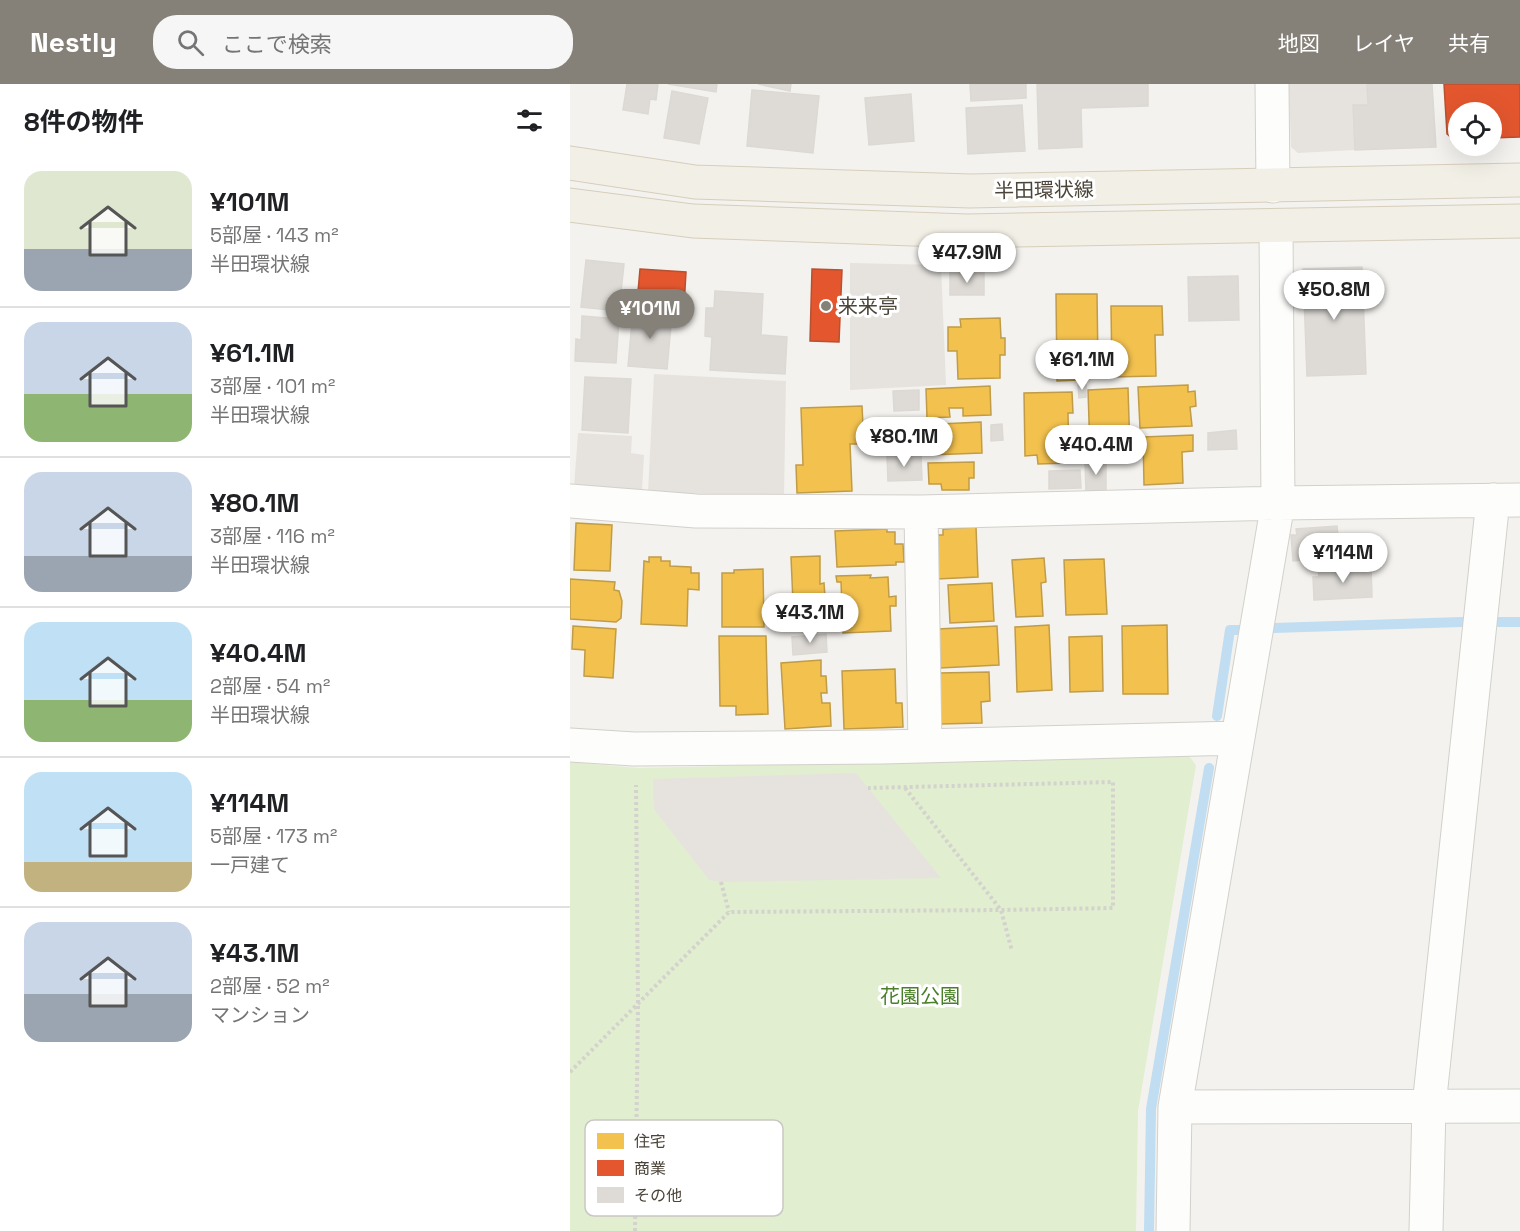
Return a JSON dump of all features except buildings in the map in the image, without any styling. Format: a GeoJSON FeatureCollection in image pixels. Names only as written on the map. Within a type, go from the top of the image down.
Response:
{"type":"FeatureCollection","features":[{"type":"Feature","properties":{"kind":"main road","name":"半田環状線"},"geometry":{"type":"LineString","coordinates":[[570,163],[695,182],[970,191],[1520,180]]}},
{"type":"Feature","properties":{"kind":"main road","name":"半田環状線"},"geometry":{"type":"LineString","coordinates":[[570,205],[693,221],[968,231],[1520,221]]}},
{"type":"Feature","properties":{"kind":"street"},"geometry":{"type":"LineString","coordinates":[[1272,84],[1274,186]]}},
{"type":"Feature","properties":{"kind":"street"},"geometry":{"type":"LineString","coordinates":[[1173,1231],[1175,1107],[1278,503],[1276,227]]}},
{"type":"Feature","properties":{"kind":"street"},"geometry":{"type":"LineString","coordinates":[[570,501],[696,511],[921,512],[1507,500],[1429,1106],[1426,1231]]}},
{"type":"Feature","properties":{"kind":"street"},"geometry":{"type":"LineString","coordinates":[[921,512],[925,745]]}},
{"type":"Feature","properties":{"kind":"street"},"geometry":{"type":"LineString","coordinates":[[570,745],[634,749],[1238,738]]}},
{"type":"Feature","properties":{"kind":"street"},"geometry":{"type":"LineString","coordinates":[[1175,1107],[1520,1106]]}},
{"type":"Feature","properties":{"kind":"path"},"geometry":{"type":"LineString","coordinates":[[897,779],[1001,910],[1012,951]]}},
{"type":"Feature","properties":{"kind":"path"},"geometry":{"type":"LineString","coordinates":[[570,1072],[729,912],[1113,908],[1113,782],[868,788]]}},
{"type":"Feature","properties":{"kind":"path"},"geometry":{"type":"LineString","coordinates":[[636,785],[636,1120]]}},
{"type":"Feature","properties":{"kind":"path"},"geometry":{"type":"LineString","coordinates":[[721,882],[729,912]]}},
{"type":"Feature","properties":{"kind":"path"},"geometry":{"type":"LineString","coordinates":[[635,1216],[635,1231]]}},
{"type":"Feature","properties":{"kind":"green space","name":"花園公園"},"geometry":{"type":"Polygon","coordinates":[[[1189,756],[1196,765],[1138,1111],[1136,1231],[570,1231],[570,762],[638,768],[1189,756]]]}},
{"type":"Feature","properties":{"kind":"shaded area"},"geometry":{"type":"Polygon","coordinates":[[[1289,84],[1367,84],[1368,105],[1353,106],[1355,150],[1298,153],[1291,147],[1289,84]]]}},
{"type":"Feature","properties":{"kind":"shaded area"},"geometry":{"type":"Polygon","coordinates":[[[850,263],[941,265],[946,385],[850,390],[850,263]]]}},
{"type":"Feature","properties":{"kind":"shaded area"},"geometry":{"type":"Polygon","coordinates":[[[654,374],[786,381],[784,496],[648,492],[654,374]]]}},
{"type":"Feature","properties":{"kind":"shaded area"},"geometry":{"type":"Polygon","coordinates":[[[578,433],[632,436],[631,453],[644,455],[642,491],[574,487],[578,433]]]}},
{"type":"Feature","properties":{"kind":"shaded area"},"geometry":{"type":"Polygon","coordinates":[[[856,773],[941,878],[721,882],[709,880],[654,809],[653,779],[856,773]]]}},
{"type":"Feature","properties":{"kind":"waterway"},"geometry":{"type":"LineString","coordinates":[[1273,628],[1462,622]]}},
{"type":"Feature","properties":{"kind":"waterway"},"geometry":{"type":"LineString","coordinates":[[1498,622],[1520,622]]}},
{"type":"Feature","properties":{"kind":"waterway"},"geometry":{"type":"LineString","coordinates":[[1217,716],[1230,630],[1242,630]]}},
{"type":"Feature","properties":{"kind":"waterway"},"geometry":{"type":"LineString","coordinates":[[1149,1231],[1151,1109],[1209,768]]}},
{"type":"Feature","properties":{"kind":"place","name":"来来亭"},"geometry":{"type":"Point","coordinates":[826,306]}}]}
